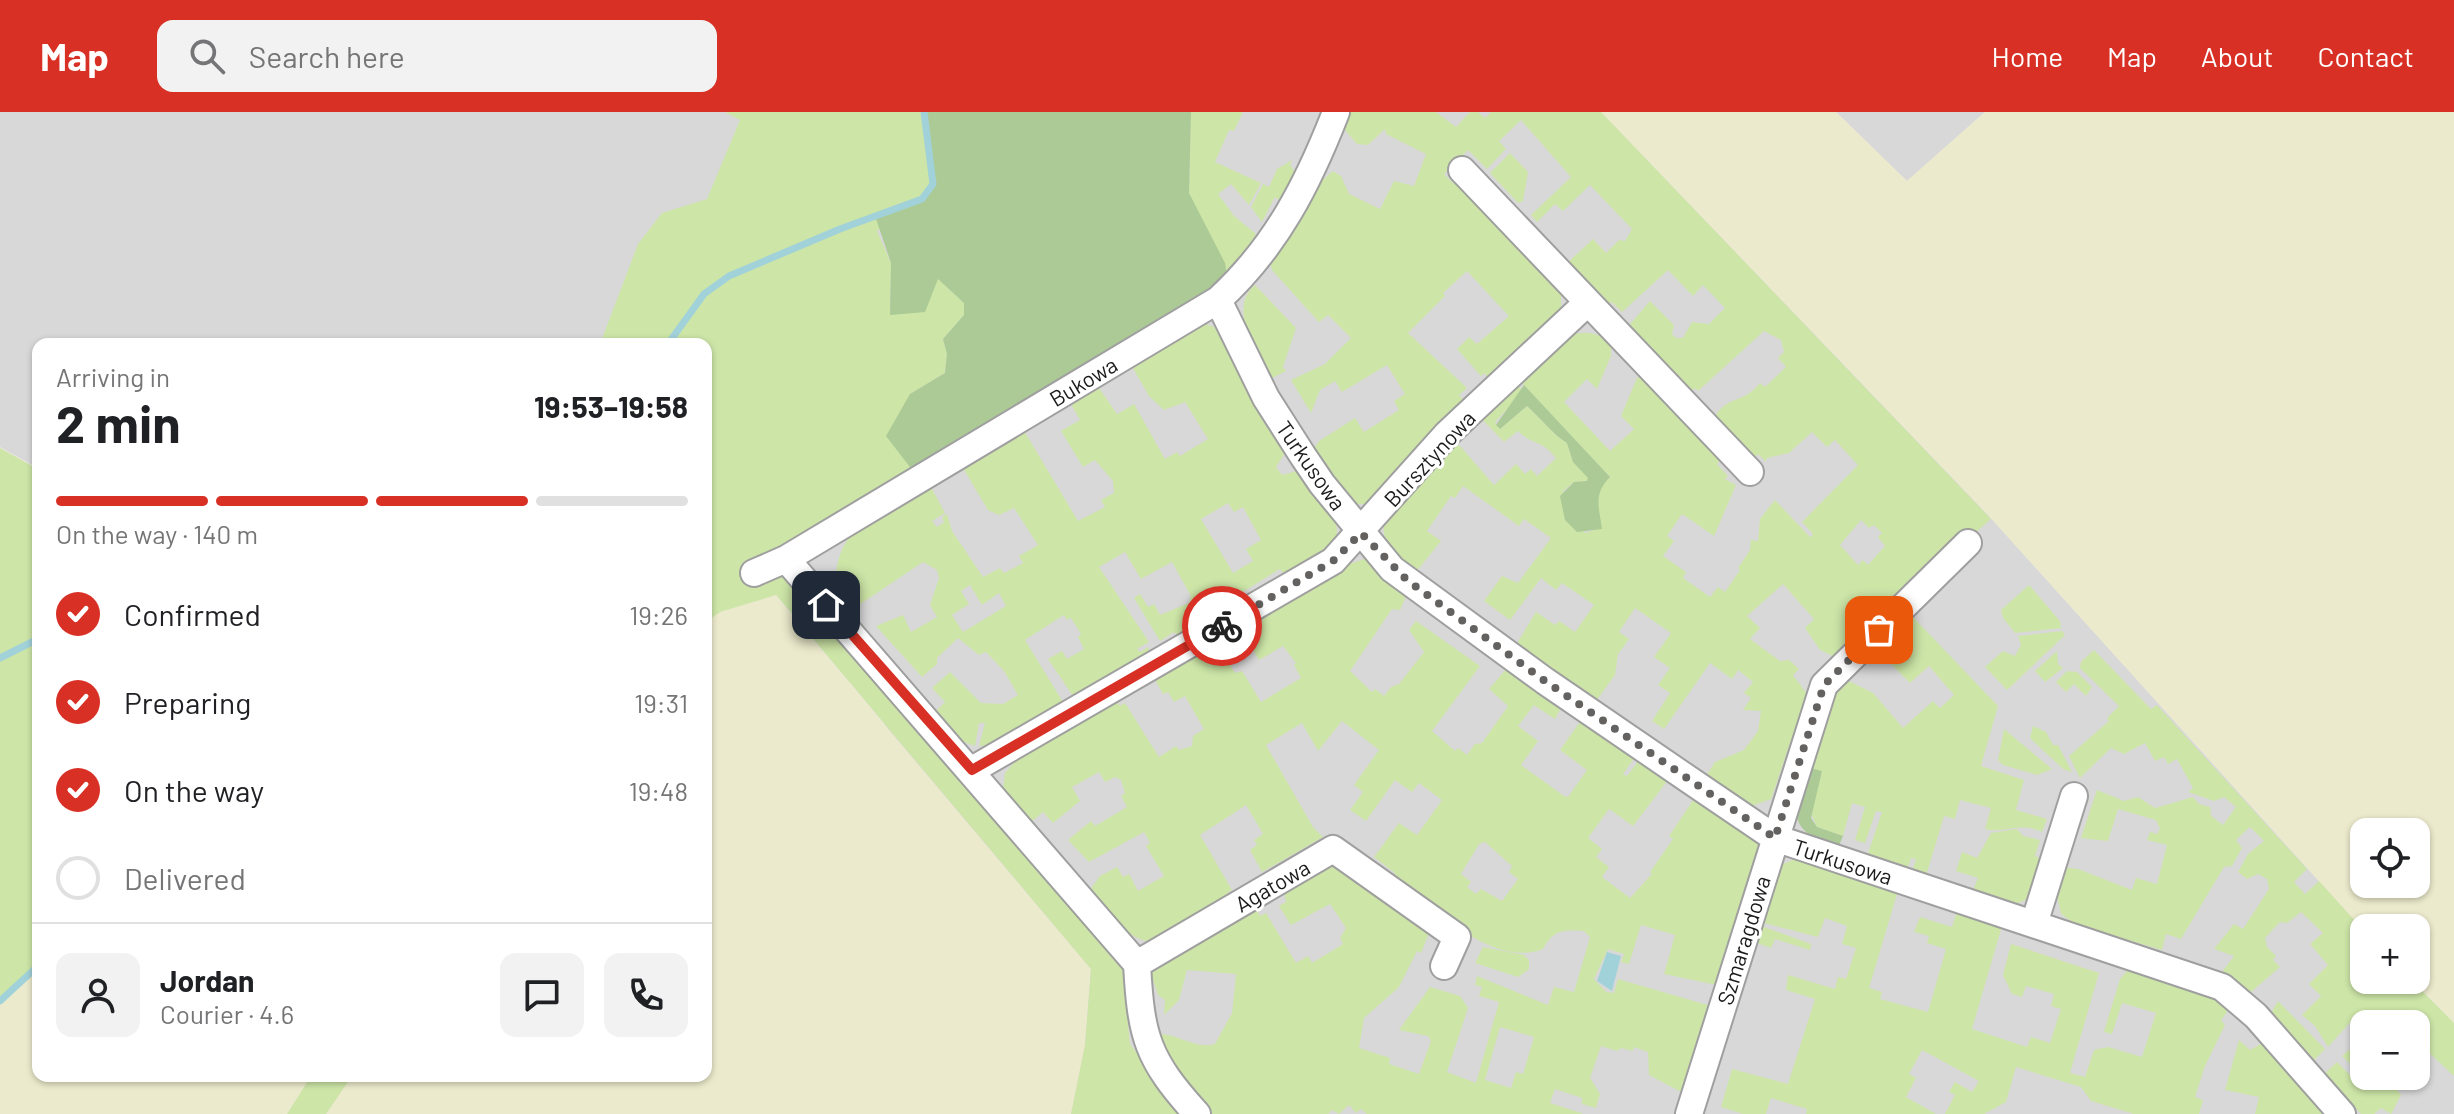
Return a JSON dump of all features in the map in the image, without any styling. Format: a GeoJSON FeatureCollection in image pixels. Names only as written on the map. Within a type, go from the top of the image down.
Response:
{"type":"FeatureCollection","features":[{"type":"Feature","properties":{"kind":"street","name":"Bukowa"},"geometry":{"type":"LineString","coordinates":[[754,573],[786,559],[1218,300],[1244,276],[1297,204],[1336,112]]}},
{"type":"Feature","properties":{"kind":"street"},"geometry":{"type":"LineString","coordinates":[[1462,170],[1750,472]]}},
{"type":"Feature","properties":{"kind":"street","name":"Turkusowa"},"geometry":{"type":"LineString","coordinates":[[1218,300],[1266,398],[1322,484],[1361,533],[1392,569],[1545,681],[1775,838],[2222,987],[2256,1016],[2342,1114]]}},
{"type":"Feature","properties":{"kind":"street","name":"Bursztynowa"},"geometry":{"type":"LineString","coordinates":[[972,770],[1333,561],[1447,434],[1587,303]]}},
{"type":"Feature","properties":{"kind":"street","name":"Szmaragdowa"},"geometry":{"type":"LineString","coordinates":[[1689,1114],[1824,685],[1968,543]]}},
{"type":"Feature","properties":{"kind":"street"},"geometry":{"type":"LineString","coordinates":[[786,559],[1137,964],[1145,1037],[1170,1085],[1197,1114]]}},
{"type":"Feature","properties":{"kind":"street"},"geometry":{"type":"LineString","coordinates":[[2034,924],[2074,796]]}},
{"type":"Feature","properties":{"kind":"street","name":"Agatowa"},"geometry":{"type":"LineString","coordinates":[[1137,964],[1333,849],[1457,937],[1444,966]]}},
{"type":"Feature","properties":{"kind":"shaded area"},"geometry":{"type":"Polygon","coordinates":[[[0,112],[1601,112],[1988,515],[2350,916],[2350,994],[2425,994],[2454,1023],[2454,1114],[1071,1114],[1085,1045],[802,592],[712,360],[712,338],[32,338],[32,465],[0,447],[0,112]]]}},
{"type":"Feature","properties":{"kind":"shaded area"},"geometry":{"type":"Polygon","coordinates":[[[1836,112],[1985,112],[1907,181],[1836,112]]]}},
{"type":"Feature","properties":{"kind":"green space"},"geometry":{"type":"Polygon","coordinates":[[[725,112],[924,112],[933,184],[922,199],[877,231],[891,263],[890,314],[938,279],[964,303],[964,315],[943,339],[947,354],[945,373],[910,394],[913,471],[767,556],[1122,966],[1130,1044],[1183,1114],[1071,1114],[1085,1045],[1091,969],[776,595],[720,612],[712,618],[712,338],[602,338],[638,244],[662,213],[707,199],[740,120],[725,112]]]}},
{"type":"Feature","properties":{"kind":"green space"},"geometry":{"type":"Polygon","coordinates":[[[924,112],[1191,112],[1189,193],[1225,263],[1228,281],[913,471],[886,436],[910,394],[945,373],[947,354],[943,339],[964,315],[964,303],[938,279],[925,312],[890,315],[891,263],[875,216],[922,200],[933,184],[924,112]]]}},
{"type":"Feature","properties":{"kind":"green space"},"geometry":{"type":"Polygon","coordinates":[[[1191,112],[1243,112],[1234,131],[1229,130],[1215,162],[1261,183],[1249,205],[1231,184],[1218,194],[1234,216],[1256,234],[1228,281],[1189,193],[1191,112]]]}},
{"type":"Feature","properties":{"kind":"green space"},"geometry":{"type":"Polygon","coordinates":[[[1350,112],[1436,112],[1456,127],[1470,112],[1478,112],[1485,118],[1491,112],[1601,112],[1991,519],[1835,657],[1820,650],[1805,628],[1814,619],[1783,584],[1747,616],[1760,628],[1750,639],[1780,661],[1789,660],[1799,669],[1793,675],[1807,694],[1771,799],[1752,806],[1704,779],[1715,762],[1744,750],[1758,731],[1761,711],[1743,710],[1751,698],[1744,693],[1753,682],[1738,670],[1732,679],[1710,663],[1664,729],[1652,721],[1670,693],[1658,685],[1670,668],[1654,657],[1671,633],[1635,608],[1619,632],[1629,639],[1618,654],[1615,675],[1596,701],[1516,645],[1536,612],[1555,625],[1559,621],[1575,632],[1594,605],[1562,583],[1556,590],[1541,578],[1510,620],[1484,601],[1502,576],[1518,583],[1551,538],[1524,519],[1519,526],[1463,486],[1455,498],[1451,496],[1427,531],[1441,541],[1416,572],[1392,551],[1385,538],[1384,522],[1451,442],[1460,446],[1494,485],[1516,464],[1525,474],[1531,469],[1537,476],[1556,458],[1545,447],[1518,431],[1504,442],[1478,415],[1514,381],[1521,388],[1519,396],[1495,422],[1500,429],[1527,406],[1567,443],[1573,462],[1589,478],[1588,481],[1574,482],[1563,491],[1585,533],[1595,530],[1600,487],[1610,477],[1517,378],[1560,340],[1584,333],[1597,335],[1611,342],[1611,356],[1597,389],[1587,379],[1564,402],[1610,451],[1634,429],[1621,416],[1637,378],[1645,374],[1723,457],[1717,464],[1728,476],[1725,479],[1736,485],[1714,536],[1682,514],[1667,536],[1674,541],[1663,556],[1686,572],[1683,578],[1710,597],[1718,587],[1725,592],[1750,550],[1751,540],[1758,541],[1760,519],[1775,500],[1810,537],[1813,534],[1802,522],[1858,465],[1835,440],[1827,447],[1812,432],[1789,453],[1767,458],[1766,462],[1758,454],[1752,461],[1715,421],[1715,416],[1726,405],[1754,390],[1760,383],[1765,387],[1786,367],[1778,358],[1784,352],[1781,340],[1764,331],[1698,391],[1695,388],[1689,394],[1626,329],[1650,301],[1674,325],[1672,334],[1676,338],[1683,338],[1692,322],[1709,324],[1725,308],[1703,285],[1693,296],[1668,270],[1622,312],[1612,302],[1605,307],[1565,265],[1593,239],[1606,253],[1619,240],[1625,241],[1632,229],[1590,185],[1563,211],[1555,204],[1537,222],[1531,215],[1571,177],[1521,120],[1499,141],[1506,149],[1487,169],[1468,150],[1444,174],[1453,183],[1458,178],[1561,291],[1561,309],[1489,379],[1484,373],[1481,376],[1457,349],[1469,337],[1477,344],[1509,316],[1467,271],[1443,293],[1445,296],[1408,333],[1467,388],[1459,395],[1465,402],[1367,504],[1353,504],[1312,451],[1319,441],[1355,418],[1364,432],[1399,410],[1394,401],[1405,394],[1387,365],[1342,392],[1335,381],[1320,390],[1311,413],[1291,380],[1325,364],[1351,338],[1328,315],[1319,322],[1272,270],[1270,262],[1320,176],[1324,179],[1333,171],[1341,176],[1349,194],[1380,209],[1394,181],[1414,186],[1426,154],[1386,134],[1385,129],[1368,145],[1357,144],[1344,129],[1350,112]],[[1861,520],[1840,545],[1858,565],[1863,560],[1868,565],[1885,546],[1878,537],[1882,533],[1874,525],[1869,528],[1861,520]]]}},
{"type":"Feature","properties":{"kind":"green space"},"geometry":{"type":"Polygon","coordinates":[[[1601,112],[1836,112],[1907,181],[1985,112],[2454,112],[2454,1023],[2425,994],[2430,994],[2430,914],[2350,916],[1988,515],[1601,112]]]}},
{"type":"Feature","properties":{"kind":"green space"},"geometry":{"type":"Polygon","coordinates":[[[1510,153],[1528,172],[1523,201],[1518,203],[1490,173],[1510,153]]]}},
{"type":"Feature","properties":{"kind":"green space"},"geometry":{"type":"Polygon","coordinates":[[[1292,160],[1290,165],[1296,173],[1285,204],[1275,197],[1262,222],[1251,207],[1263,184],[1269,187],[1277,169],[1292,160]]]}},
{"type":"Feature","properties":{"kind":"green space"},"geometry":{"type":"Polygon","coordinates":[[[1255,285],[1296,328],[1283,367],[1286,371],[1270,379],[1252,343],[1244,318],[1247,295],[1255,285]]]}},
{"type":"Feature","properties":{"kind":"green space"},"geometry":{"type":"Polygon","coordinates":[[[1200,322],[1214,327],[1287,450],[1276,467],[1282,475],[1300,470],[1335,520],[1337,531],[1334,540],[1310,563],[1287,578],[1280,569],[1231,599],[1237,608],[1179,639],[1174,632],[1160,641],[1134,598],[1140,594],[1148,607],[1154,604],[1160,615],[1189,603],[1191,596],[1172,562],[1141,579],[1125,552],[1099,567],[1149,642],[1137,649],[1140,652],[1148,647],[1152,657],[1075,699],[1048,659],[1062,651],[1067,659],[1084,649],[1078,637],[1081,634],[1071,618],[1067,620],[1064,615],[1025,640],[1066,707],[993,745],[979,746],[985,723],[979,723],[975,746],[959,740],[935,712],[945,702],[932,688],[950,672],[981,703],[1003,704],[1018,695],[1004,671],[986,652],[979,655],[958,638],[922,677],[876,626],[903,615],[911,632],[937,617],[930,605],[939,578],[937,570],[923,562],[847,613],[836,589],[840,555],[847,540],[870,519],[931,487],[945,513],[932,521],[937,527],[944,522],[942,517],[947,514],[952,531],[983,577],[1000,568],[1004,573],[1023,563],[1019,556],[1038,545],[1014,508],[999,515],[988,510],[960,463],[1023,429],[1078,521],[1105,507],[1101,500],[1114,493],[1113,481],[1095,460],[1083,467],[1061,431],[1080,420],[1068,399],[1097,385],[1117,414],[1134,404],[1165,459],[1177,452],[1180,456],[1208,439],[1185,402],[1164,410],[1149,396],[1130,363],[1200,322]],[[1228,503],[1201,519],[1233,573],[1253,561],[1246,549],[1261,540],[1243,507],[1234,512],[1228,503]],[[970,585],[961,591],[969,604],[952,615],[963,632],[1006,606],[999,593],[982,605],[970,585]]]}},
{"type":"Feature","properties":{"kind":"green space"},"geometry":{"type":"Polygon","coordinates":[[[1524,385],[1610,477],[1599,495],[1602,529],[1577,532],[1565,520],[1560,496],[1574,482],[1587,481],[1588,478],[1573,462],[1567,443],[1527,406],[1500,429],[1496,425],[1524,385]]]}},
{"type":"Feature","properties":{"kind":"green space"},"geometry":{"type":"Polygon","coordinates":[[[0,448],[32,466],[32,973],[0,1002],[0,448]]]}},
{"type":"Feature","properties":{"kind":"green space"},"geometry":{"type":"Polygon","coordinates":[[[1364,559],[1370,561],[1407,594],[1400,610],[1392,609],[1350,671],[1372,692],[1375,689],[1384,696],[1391,687],[1399,684],[1424,652],[1409,630],[1416,621],[1480,666],[1432,731],[1455,751],[1458,748],[1467,755],[1475,744],[1482,743],[1508,706],[1489,689],[1508,667],[1562,706],[1555,719],[1534,705],[1518,726],[1538,741],[1521,765],[1564,796],[1568,797],[1587,770],[1560,750],[1582,719],[1635,757],[1623,774],[1627,776],[1639,760],[1668,780],[1633,826],[1609,809],[1588,838],[1602,849],[1596,857],[1609,867],[1602,877],[1630,898],[1652,874],[1650,872],[1673,839],[1669,836],[1694,799],[1757,837],[1761,846],[1717,985],[1664,974],[1675,935],[1641,925],[1629,964],[1621,962],[1624,954],[1608,949],[1594,979],[1606,992],[1614,993],[1618,979],[1711,1006],[1683,1093],[1649,1075],[1648,1052],[1634,1047],[1633,1051],[1621,1048],[1617,1051],[1601,1046],[1590,1078],[1600,1094],[1596,1108],[1582,1104],[1582,1098],[1555,1089],[1550,1103],[1584,1114],[1367,1114],[1361,1109],[1356,1113],[1349,1105],[1339,1114],[1332,1110],[1328,1114],[1212,1114],[1180,1079],[1154,1034],[1200,1045],[1215,1044],[1232,1013],[1236,974],[1187,970],[1179,1000],[1164,1015],[1165,1000],[1158,995],[1151,973],[1161,959],[1255,907],[1260,916],[1266,913],[1296,963],[1308,956],[1312,963],[1343,944],[1340,938],[1346,928],[1330,904],[1291,925],[1279,906],[1286,902],[1284,891],[1336,864],[1425,927],[1429,933],[1421,953],[1417,951],[1399,987],[1364,1018],[1359,1048],[1390,1058],[1389,1064],[1419,1074],[1431,1041],[1428,1036],[1399,1030],[1430,987],[1460,996],[1468,1008],[1447,1072],[1476,1083],[1499,1002],[1479,996],[1482,987],[1475,985],[1477,976],[1548,1005],[1554,987],[1574,992],[1590,937],[1584,931],[1555,934],[1543,949],[1524,953],[1504,950],[1463,932],[1392,879],[1395,873],[1374,857],[1399,823],[1417,835],[1442,800],[1419,783],[1412,792],[1395,780],[1366,821],[1350,810],[1363,792],[1354,785],[1379,750],[1342,721],[1318,751],[1302,723],[1266,745],[1313,827],[1323,837],[1262,872],[1250,850],[1257,845],[1254,840],[1263,834],[1246,805],[1200,835],[1232,890],[1228,892],[1234,900],[1153,942],[1125,930],[1090,890],[1100,876],[1117,867],[1123,877],[1129,874],[1138,891],[1164,876],[1146,846],[1150,843],[1144,832],[1089,862],[1068,840],[1091,821],[1095,826],[1127,807],[1121,796],[1125,793],[1121,780],[1115,777],[1105,782],[1099,772],[1072,787],[1080,801],[1053,823],[1043,812],[1031,822],[1003,790],[1005,773],[1017,759],[1115,698],[1120,706],[1125,703],[1159,757],[1176,746],[1179,750],[1192,746],[1193,736],[1204,729],[1185,696],[1174,702],[1168,692],[1163,694],[1154,678],[1208,643],[1214,652],[1232,641],[1237,657],[1230,665],[1235,673],[1242,671],[1261,702],[1301,678],[1294,665],[1296,663],[1283,646],[1259,660],[1244,634],[1258,625],[1256,619],[1338,568],[1364,559]],[[1485,842],[1479,844],[1461,874],[1471,882],[1467,887],[1476,894],[1481,889],[1502,901],[1518,879],[1509,872],[1512,866],[1485,842]],[[1500,1027],[1485,1080],[1511,1088],[1516,1072],[1523,1074],[1534,1037],[1500,1027]]]}},
{"type":"Feature","properties":{"kind":"green space"},"geometry":{"type":"Polygon","coordinates":[[[2029,585],[2060,621],[2061,628],[2015,633],[2003,618],[2001,610],[2029,585]]]}},
{"type":"Feature","properties":{"kind":"green space"},"geometry":{"type":"Polygon","coordinates":[[[775,595],[1091,969],[1085,1045],[1071,1114],[326,1114],[348,1082],[712,1082],[712,618],[720,612],[775,595]]]}},
{"type":"Feature","properties":{"kind":"green space"},"geometry":{"type":"Polygon","coordinates":[[[1911,615],[1998,706],[1981,766],[2024,780],[2016,810],[2047,819],[2042,832],[2026,828],[1985,829],[1991,808],[1960,800],[1955,819],[1944,816],[1925,879],[1911,875],[1916,859],[1911,858],[1906,873],[1866,859],[1882,812],[1876,811],[1865,843],[1855,840],[1865,807],[1852,803],[1843,836],[1817,827],[1810,811],[1822,772],[1806,767],[1825,705],[1845,679],[1873,693],[1903,728],[1933,701],[1940,708],[1954,695],[1929,666],[1910,683],[1876,649],[1911,615]]]}},
{"type":"Feature","properties":{"kind":"green space"},"geometry":{"type":"Polygon","coordinates":[[[2062,631],[2065,635],[2007,690],[1985,667],[2003,651],[2015,656],[2021,645],[2018,636],[2062,631]]]}},
{"type":"Feature","properties":{"kind":"green space"},"geometry":{"type":"Polygon","coordinates":[[[2094,650],[2151,709],[2157,705],[2307,869],[2294,882],[2305,894],[2319,881],[2350,915],[2350,994],[2425,994],[2454,1023],[2454,1076],[2430,1053],[2430,1010],[2350,1010],[2350,1022],[2328,1047],[2315,1026],[2302,1015],[2321,996],[2309,984],[2328,965],[2310,944],[2323,933],[2301,912],[2287,923],[2280,922],[2265,938],[2267,947],[2276,956],[2273,960],[2280,967],[2251,992],[2222,972],[2234,956],[2214,949],[2234,924],[2243,929],[2269,889],[2267,879],[2258,874],[2247,879],[2238,872],[2248,854],[2264,841],[2250,827],[2236,840],[2242,848],[2232,866],[2224,867],[2181,939],[2166,934],[2162,950],[2077,925],[2061,914],[2056,890],[2061,867],[2078,869],[2132,890],[2136,878],[2157,884],[2167,845],[2147,840],[2150,832],[2157,834],[2160,829],[2156,820],[2118,809],[2108,841],[2081,838],[2097,790],[2124,801],[2138,797],[2155,808],[2193,797],[2199,804],[2210,807],[2211,816],[2223,825],[2236,807],[2224,797],[2214,801],[2188,792],[2193,788],[2177,759],[2168,764],[2164,757],[2155,761],[2145,743],[2124,754],[2111,748],[2080,778],[2069,756],[2109,721],[2107,718],[2119,706],[2080,668],[2081,662],[2094,650]]]}},
{"type":"Feature","properties":{"kind":"green space"},"geometry":{"type":"Polygon","coordinates":[[[2057,651],[2058,664],[2063,668],[2045,682],[2035,671],[2057,651]]]}},
{"type":"Feature","properties":{"kind":"green space"},"geometry":{"type":"Polygon","coordinates":[[[2067,671],[2077,672],[2092,687],[2086,696],[2074,684],[2066,692],[2056,682],[2067,671]]]}},
{"type":"Feature","properties":{"kind":"green space"},"geometry":{"type":"Polygon","coordinates":[[[2033,726],[2046,732],[2053,745],[2058,745],[2072,772],[2063,769],[2030,738],[2033,726]]]}},
{"type":"Feature","properties":{"kind":"green space"},"geometry":{"type":"Polygon","coordinates":[[[2004,729],[2052,769],[2037,775],[2003,765],[1998,760],[2004,729]]]}},
{"type":"Feature","properties":{"kind":"green space"},"geometry":{"type":"Polygon","coordinates":[[[1806,767],[1822,771],[1811,818],[1817,827],[1843,836],[1838,848],[1809,834],[1797,818],[1796,808],[1806,767]]]}},
{"type":"Feature","properties":{"kind":"green space"},"geometry":{"type":"Polygon","coordinates":[[[2017,829],[2023,836],[2040,840],[2035,856],[2044,860],[2030,898],[2013,905],[1972,893],[1978,878],[1956,871],[1962,852],[1977,858],[1991,833],[2017,829]]]}},
{"type":"Feature","properties":{"kind":"green space"},"geometry":{"type":"Polygon","coordinates":[[[1795,859],[1897,894],[1869,988],[1882,992],[1880,999],[1928,1012],[1946,949],[1927,943],[1929,936],[1914,932],[1920,917],[1952,927],[1957,911],[2002,926],[1972,1029],[2027,1047],[2031,1037],[2050,1043],[2061,1009],[2051,1006],[2054,994],[2026,986],[2022,997],[2012,994],[2003,975],[2011,944],[2099,973],[2070,1073],[2085,1077],[2094,1050],[2108,1047],[2142,1057],[2156,1013],[2122,1003],[2112,1034],[2104,1032],[2120,979],[2134,963],[2232,1005],[2221,1020],[2225,1025],[2205,1066],[2195,1097],[2203,1100],[2199,1114],[2134,1114],[2091,1101],[2081,1087],[2016,1067],[2006,1102],[1984,1114],[1945,1114],[1955,1095],[1949,1092],[1955,1082],[1972,1092],[1979,1081],[1922,1050],[1909,1074],[1916,1078],[1906,1097],[1936,1114],[1806,1114],[1807,1109],[1771,1098],[1766,1114],[1743,1114],[1721,1107],[1732,1069],[1788,1084],[1815,999],[1786,990],[1788,975],[1835,989],[1838,977],[1846,979],[1856,948],[1842,944],[1847,926],[1825,918],[1818,937],[1760,922],[1781,865],[1795,859]]]}},
{"type":"Feature","properties":{"kind":"green space"},"geometry":{"type":"Polygon","coordinates":[[[1759,925],[1811,944],[1810,950],[1775,939],[1771,948],[1754,942],[1759,925]]]}},
{"type":"Feature","properties":{"kind":"green space"},"geometry":{"type":"Polygon","coordinates":[[[1483,947],[1524,955],[1529,960],[1529,969],[1518,977],[1475,963],[1483,947]]]}},
{"type":"Feature","properties":{"kind":"green space"},"geometry":{"type":"Polygon","coordinates":[[[32,973],[32,1082],[307,1082],[287,1114],[0,1114],[0,1002],[32,973]]]}},
{"type":"Feature","properties":{"kind":"green space"},"geometry":{"type":"Polygon","coordinates":[[[2278,1001],[2325,1049],[2314,1060],[2271,1013],[2278,1001]]]}},
{"type":"Feature","properties":{"kind":"green space"},"geometry":{"type":"Polygon","coordinates":[[[2239,1040],[2250,1050],[2266,1041],[2325,1114],[2255,1114],[2259,1097],[2225,1090],[2239,1040]]]}},
{"type":"Feature","properties":{"kind":"green space"},"geometry":{"type":"Polygon","coordinates":[[[2350,1049],[2350,1064],[2342,1056],[2350,1049]]]}},
{"type":"Feature","properties":{"kind":"green space"},"geometry":{"type":"Polygon","coordinates":[[[2337,1062],[2350,1075],[2350,1090],[2397,1090],[2401,1095],[2391,1114],[2381,1108],[2374,1114],[2361,1114],[2325,1073],[2337,1062]]]}},
{"type":"Feature","properties":{"kind":"green space"},"geometry":{"type":"Polygon","coordinates":[[[307,1082],[348,1082],[326,1114],[287,1114],[307,1082]]]}},
{"type":"Feature","properties":{"kind":"water"},"geometry":{"type":"Polygon","coordinates":[[[1607,952],[1621,956],[1612,991],[1597,981],[1607,952]]]}},
{"type":"Feature","properties":{"kind":"waterway"},"geometry":{"type":"LineString","coordinates":[[672,338],[704,294],[729,276],[840,229],[922,199],[933,184],[924,112]]}},
{"type":"Feature","properties":{"kind":"waterway"},"geometry":{"type":"LineString","coordinates":[[0,658],[32,642]]}},
{"type":"Feature","properties":{"kind":"waterway"},"geometry":{"type":"LineString","coordinates":[[0,1001],[32,972]]}},
{"type":"Feature","properties":{"kind":"way so far"},"geometry":{"type":"LineString","coordinates":[[1222,626],[1333,561],[1361,533],[1392,569],[1545,681],[1775,838],[1824,685],[1879,630]]}},
{"type":"Feature","properties":{"kind":"route"},"geometry":{"type":"LineString","coordinates":[[826,605],[972,770],[1222,626]]}}]}
